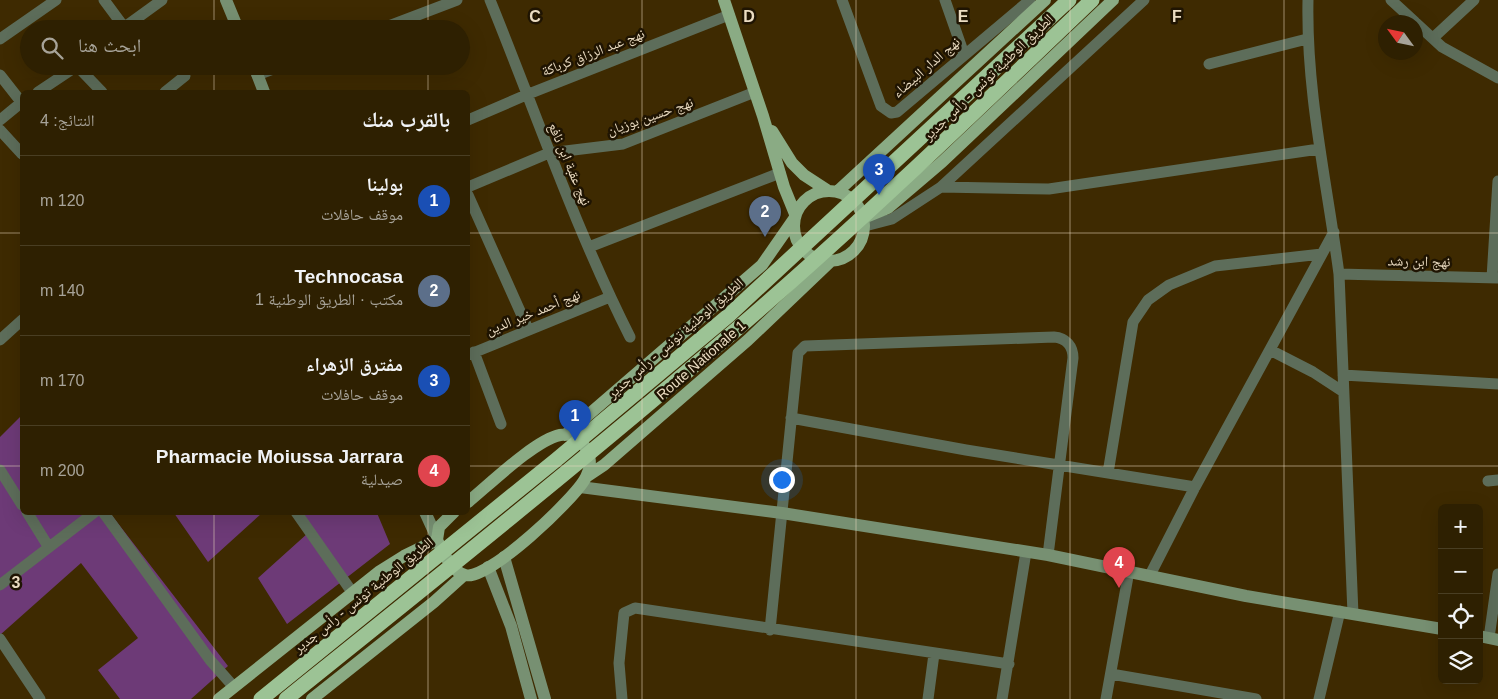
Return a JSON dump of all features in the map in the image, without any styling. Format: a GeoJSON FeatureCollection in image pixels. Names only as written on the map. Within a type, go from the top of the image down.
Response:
{"type":"FeatureCollection","features":[{"type":"Feature","properties":{"kind":"highway","name":"الطريق الوطنية تونس - رأس جدير"},"geometry":{"type":"LineString","coordinates":[[261,699],[556,460],[728,316],[1069,0]]}},
{"type":"Feature","properties":{"kind":"highway","name":"الطريق الوطنية تونس - رأس جدير"},"geometry":{"type":"LineString","coordinates":[[286,699],[646,406],[738,328],[932,153],[1092,0]]}},
{"type":"Feature","properties":{"kind":"main road"},"geometry":{"type":"LineString","coordinates":[[724,0],[795,216],[794,232],[802,249],[818,260],[831,262],[840,260],[855,250],[863,235],[864,222],[855,201],[832,191],[804,175],[792,162],[763,116]]}},
{"type":"Feature","properties":{"kind":"main road"},"geometry":{"type":"LineString","coordinates":[[470,498],[541,445],[552,438],[565,435],[762,265],[808,197],[832,191],[1045,0]]}},
{"type":"Feature","properties":{"kind":"main road"},"geometry":{"type":"LineString","coordinates":[[864,222],[888,208],[942,162],[1113,0]]}},
{"type":"Feature","properties":{"kind":"main road","name":"Route Nationale 1"},"geometry":{"type":"LineString","coordinates":[[464,575],[472,575],[504,557],[544,524],[583,482],[748,340],[831,262]]}},
{"type":"Feature","properties":{"kind":"main road"},"geometry":{"type":"LineString","coordinates":[[565,435],[576,438],[586,449],[590,463],[583,482]]}},
{"type":"Feature","properties":{"kind":"main road"},"geometry":{"type":"LineString","coordinates":[[219,699],[352,592],[404,556],[437,538],[442,522],[450,515]]}},
{"type":"Feature","properties":{"kind":"main road"},"geometry":{"type":"LineString","coordinates":[[312,699],[427,608],[464,575],[450,562],[437,538]]}},
{"type":"Feature","properties":{"kind":"street"},"geometry":{"type":"LineString","coordinates":[[27,20],[56,0]]}},
{"type":"Feature","properties":{"kind":"street"},"geometry":{"type":"LineString","coordinates":[[104,0],[118,20]]}},
{"type":"Feature","properties":{"kind":"street"},"geometry":{"type":"LineString","coordinates":[[134,20],[162,0]]}},
{"type":"Feature","properties":{"kind":"street"},"geometry":{"type":"LineString","coordinates":[[226,0],[234,20]]}},
{"type":"Feature","properties":{"kind":"street"},"geometry":{"type":"LineString","coordinates":[[405,20],[457,0]]}},
{"type":"Feature","properties":{"kind":"street","name":"نهج عقبة ابن نافع"},"geometry":{"type":"LineString","coordinates":[[490,0],[549,154],[610,297],[630,337]]}},
{"type":"Feature","properties":{"kind":"street","name":"نهج الدار البيضاء"},"geometry":{"type":"LineString","coordinates":[[842,0],[881,106],[886,111],[897,112],[1030,0]]}},
{"type":"Feature","properties":{"kind":"street"},"geometry":{"type":"LineString","coordinates":[[945,0],[964,54]]}},
{"type":"Feature","properties":{"kind":"street"},"geometry":{"type":"LineString","coordinates":[[864,222],[892,219],[941,187],[1144,0]]}},
{"type":"Feature","properties":{"kind":"street"},"geometry":{"type":"LineString","coordinates":[[1308,0],[1307,39],[1319,150],[1334,232],[1339,274],[1342,391],[1353,614]]}},
{"type":"Feature","properties":{"kind":"street"},"geometry":{"type":"LineString","coordinates":[[1390,0],[1406,15]]}},
{"type":"Feature","properties":{"kind":"street"},"geometry":{"type":"LineString","coordinates":[[1433,38],[1474,0]]}},
{"type":"Feature","properties":{"kind":"street","name":"نهج عبد الرزاق كرباكة"},"geometry":{"type":"LineString","coordinates":[[470,119],[526,94],[730,15]]}},
{"type":"Feature","properties":{"kind":"street"},"geometry":{"type":"LineString","coordinates":[[0,39],[20,25]]}},
{"type":"Feature","properties":{"kind":"street"},"geometry":{"type":"LineString","coordinates":[[1423,30],[1460,58],[1498,78]]}},
{"type":"Feature","properties":{"kind":"street"},"geometry":{"type":"LineString","coordinates":[[1209,64],[1307,39]]}},
{"type":"Feature","properties":{"kind":"street"},"geometry":{"type":"LineString","coordinates":[[0,75],[20,100]]}},
{"type":"Feature","properties":{"kind":"street"},"geometry":{"type":"LineString","coordinates":[[41,90],[64,75]]}},
{"type":"Feature","properties":{"kind":"street"},"geometry":{"type":"LineString","coordinates":[[86,75],[100,90]]}},
{"type":"Feature","properties":{"kind":"street"},"geometry":{"type":"LineString","coordinates":[[257,75],[263,90]]}},
{"type":"Feature","properties":{"kind":"street"},"geometry":{"type":"LineString","coordinates":[[168,90],[186,76]]}},
{"type":"Feature","properties":{"kind":"street","name":"نهج حسين بوزيان"},"geometry":{"type":"LineString","coordinates":[[470,186],[549,154],[623,144],[755,92]]}},
{"type":"Feature","properties":{"kind":"street"},"geometry":{"type":"LineString","coordinates":[[0,120],[20,105]]}},
{"type":"Feature","properties":{"kind":"street"},"geometry":{"type":"LineString","coordinates":[[0,130],[20,152]]}},
{"type":"Feature","properties":{"kind":"street"},"geometry":{"type":"LineString","coordinates":[[941,187],[1049,189],[1319,150]]}},
{"type":"Feature","properties":{"kind":"street"},"geometry":{"type":"LineString","coordinates":[[589,247],[780,173]]}},
{"type":"Feature","properties":{"kind":"street"},"geometry":{"type":"LineString","coordinates":[[1495,278],[1498,181]]}},
{"type":"Feature","properties":{"kind":"street"},"geometry":{"type":"LineString","coordinates":[[470,199],[528,329]]}},
{"type":"Feature","properties":{"kind":"street"},"geometry":{"type":"LineString","coordinates":[[1150,575],[1195,487],[1334,232]]}},
{"type":"Feature","properties":{"kind":"street"},"geometry":{"type":"LineString","coordinates":[[1108,473],[1133,322],[1148,300],[1169,285],[1215,266],[1322,254]]}},
{"type":"Feature","properties":{"kind":"street","name":"نهج ابن رشد"},"geometry":{"type":"LineString","coordinates":[[1339,274],[1495,278]]}},
{"type":"Feature","properties":{"kind":"street","name":"نهج أحمد خير الدين"},"geometry":{"type":"LineString","coordinates":[[471,354],[528,329],[610,297]]}},
{"type":"Feature","properties":{"kind":"street"},"geometry":{"type":"LineString","coordinates":[[2,333],[20,321]]}},
{"type":"Feature","properties":{"kind":"street"},"geometry":{"type":"LineString","coordinates":[[770,630],[798,353],[805,346],[1060,338],[1072,348],[1073,358],[1048,555]]}},
{"type":"Feature","properties":{"kind":"street"},"geometry":{"type":"LineString","coordinates":[[1270,350],[1313,372],[1342,391]]}},
{"type":"Feature","properties":{"kind":"street"},"geometry":{"type":"LineString","coordinates":[[471,354],[501,424]]}},
{"type":"Feature","properties":{"kind":"street"},"geometry":{"type":"LineString","coordinates":[[1343,375],[1498,384]]}},
{"type":"Feature","properties":{"kind":"street"},"geometry":{"type":"LineString","coordinates":[[791,418],[966,450],[1195,487]]}},
{"type":"Feature","properties":{"kind":"street"},"geometry":{"type":"LineString","coordinates":[[0,470],[20,502]]}},
{"type":"Feature","properties":{"kind":"street"},"geometry":{"type":"LineString","coordinates":[[583,482],[1048,555],[1246,596],[1438,628]]}},
{"type":"Feature","properties":{"kind":"street"},"geometry":{"type":"LineString","coordinates":[[29,515],[48,546]]}},
{"type":"Feature","properties":{"kind":"street"},"geometry":{"type":"LineString","coordinates":[[0,585],[48,546],[91,515]]}},
{"type":"Feature","properties":{"kind":"street"},"geometry":{"type":"LineString","coordinates":[[105,515],[210,660],[233,686]]}},
{"type":"Feature","properties":{"kind":"street"},"geometry":{"type":"LineString","coordinates":[[298,515],[352,592]]}},
{"type":"Feature","properties":{"kind":"street"},"geometry":{"type":"LineString","coordinates":[[426,515],[437,538]]}},
{"type":"Feature","properties":{"kind":"street"},"geometry":{"type":"LineString","coordinates":[[1002,699],[1026,552]]}},
{"type":"Feature","properties":{"kind":"street"},"geometry":{"type":"LineString","coordinates":[[504,557],[545,699]]}},
{"type":"Feature","properties":{"kind":"street"},"geometry":{"type":"LineString","coordinates":[[488,567],[511,626],[531,699]]}},
{"type":"Feature","properties":{"kind":"street"},"geometry":{"type":"LineString","coordinates":[[1106,699],[1128,572]]}},
{"type":"Feature","properties":{"kind":"street"},"geometry":{"type":"LineString","coordinates":[[1489,638],[1498,574]]}},
{"type":"Feature","properties":{"kind":"street"},"geometry":{"type":"LineString","coordinates":[[622,699],[619,663],[624,613],[635,608],[770,630],[1009,664]]}},
{"type":"Feature","properties":{"kind":"street"},"geometry":{"type":"LineString","coordinates":[[1319,699],[1340,611]]}},
{"type":"Feature","properties":{"kind":"street"},"geometry":{"type":"LineString","coordinates":[[0,639],[40,699]]}},
{"type":"Feature","properties":{"kind":"street"},"geometry":{"type":"LineString","coordinates":[[928,699],[934,654]]}},
{"type":"Feature","properties":{"kind":"street"},"geometry":{"type":"LineString","coordinates":[[1111,674],[1210,695],[1256,699]]}},
{"type":"Feature","properties":{"kind":"shaded area"},"geometry":{"type":"Polygon","coordinates":[[[20,417],[20,515],[112,515],[228,666],[191,699],[120,699],[98,670],[138,638],[81,563],[0,635],[0,437],[20,417]]]}},
{"type":"Feature","properties":{"kind":"shaded area"},"geometry":{"type":"Polygon","coordinates":[[[175,515],[260,515],[208,562],[175,515]]]}},
{"type":"Feature","properties":{"kind":"shaded area"},"geometry":{"type":"Polygon","coordinates":[[[295,515],[378,515],[390,544],[287,624],[258,578],[308,533],[295,515]]]}},
{"type":"Feature","properties":{"kind":"place","name":"مفترق الزهراء"},"geometry":{"type":"Point","coordinates":[879,195]}},
{"type":"Feature","properties":{"kind":"place","name":"Technocasa"},"geometry":{"type":"Point","coordinates":[765,237]}},
{"type":"Feature","properties":{"kind":"place","name":"بولينا"},"geometry":{"type":"Point","coordinates":[575,441]}},
{"type":"Feature","properties":{"kind":"place","name":"Pharmacie Moiussa Jarrara"},"geometry":{"type":"Point","coordinates":[1119,588]}}]}
